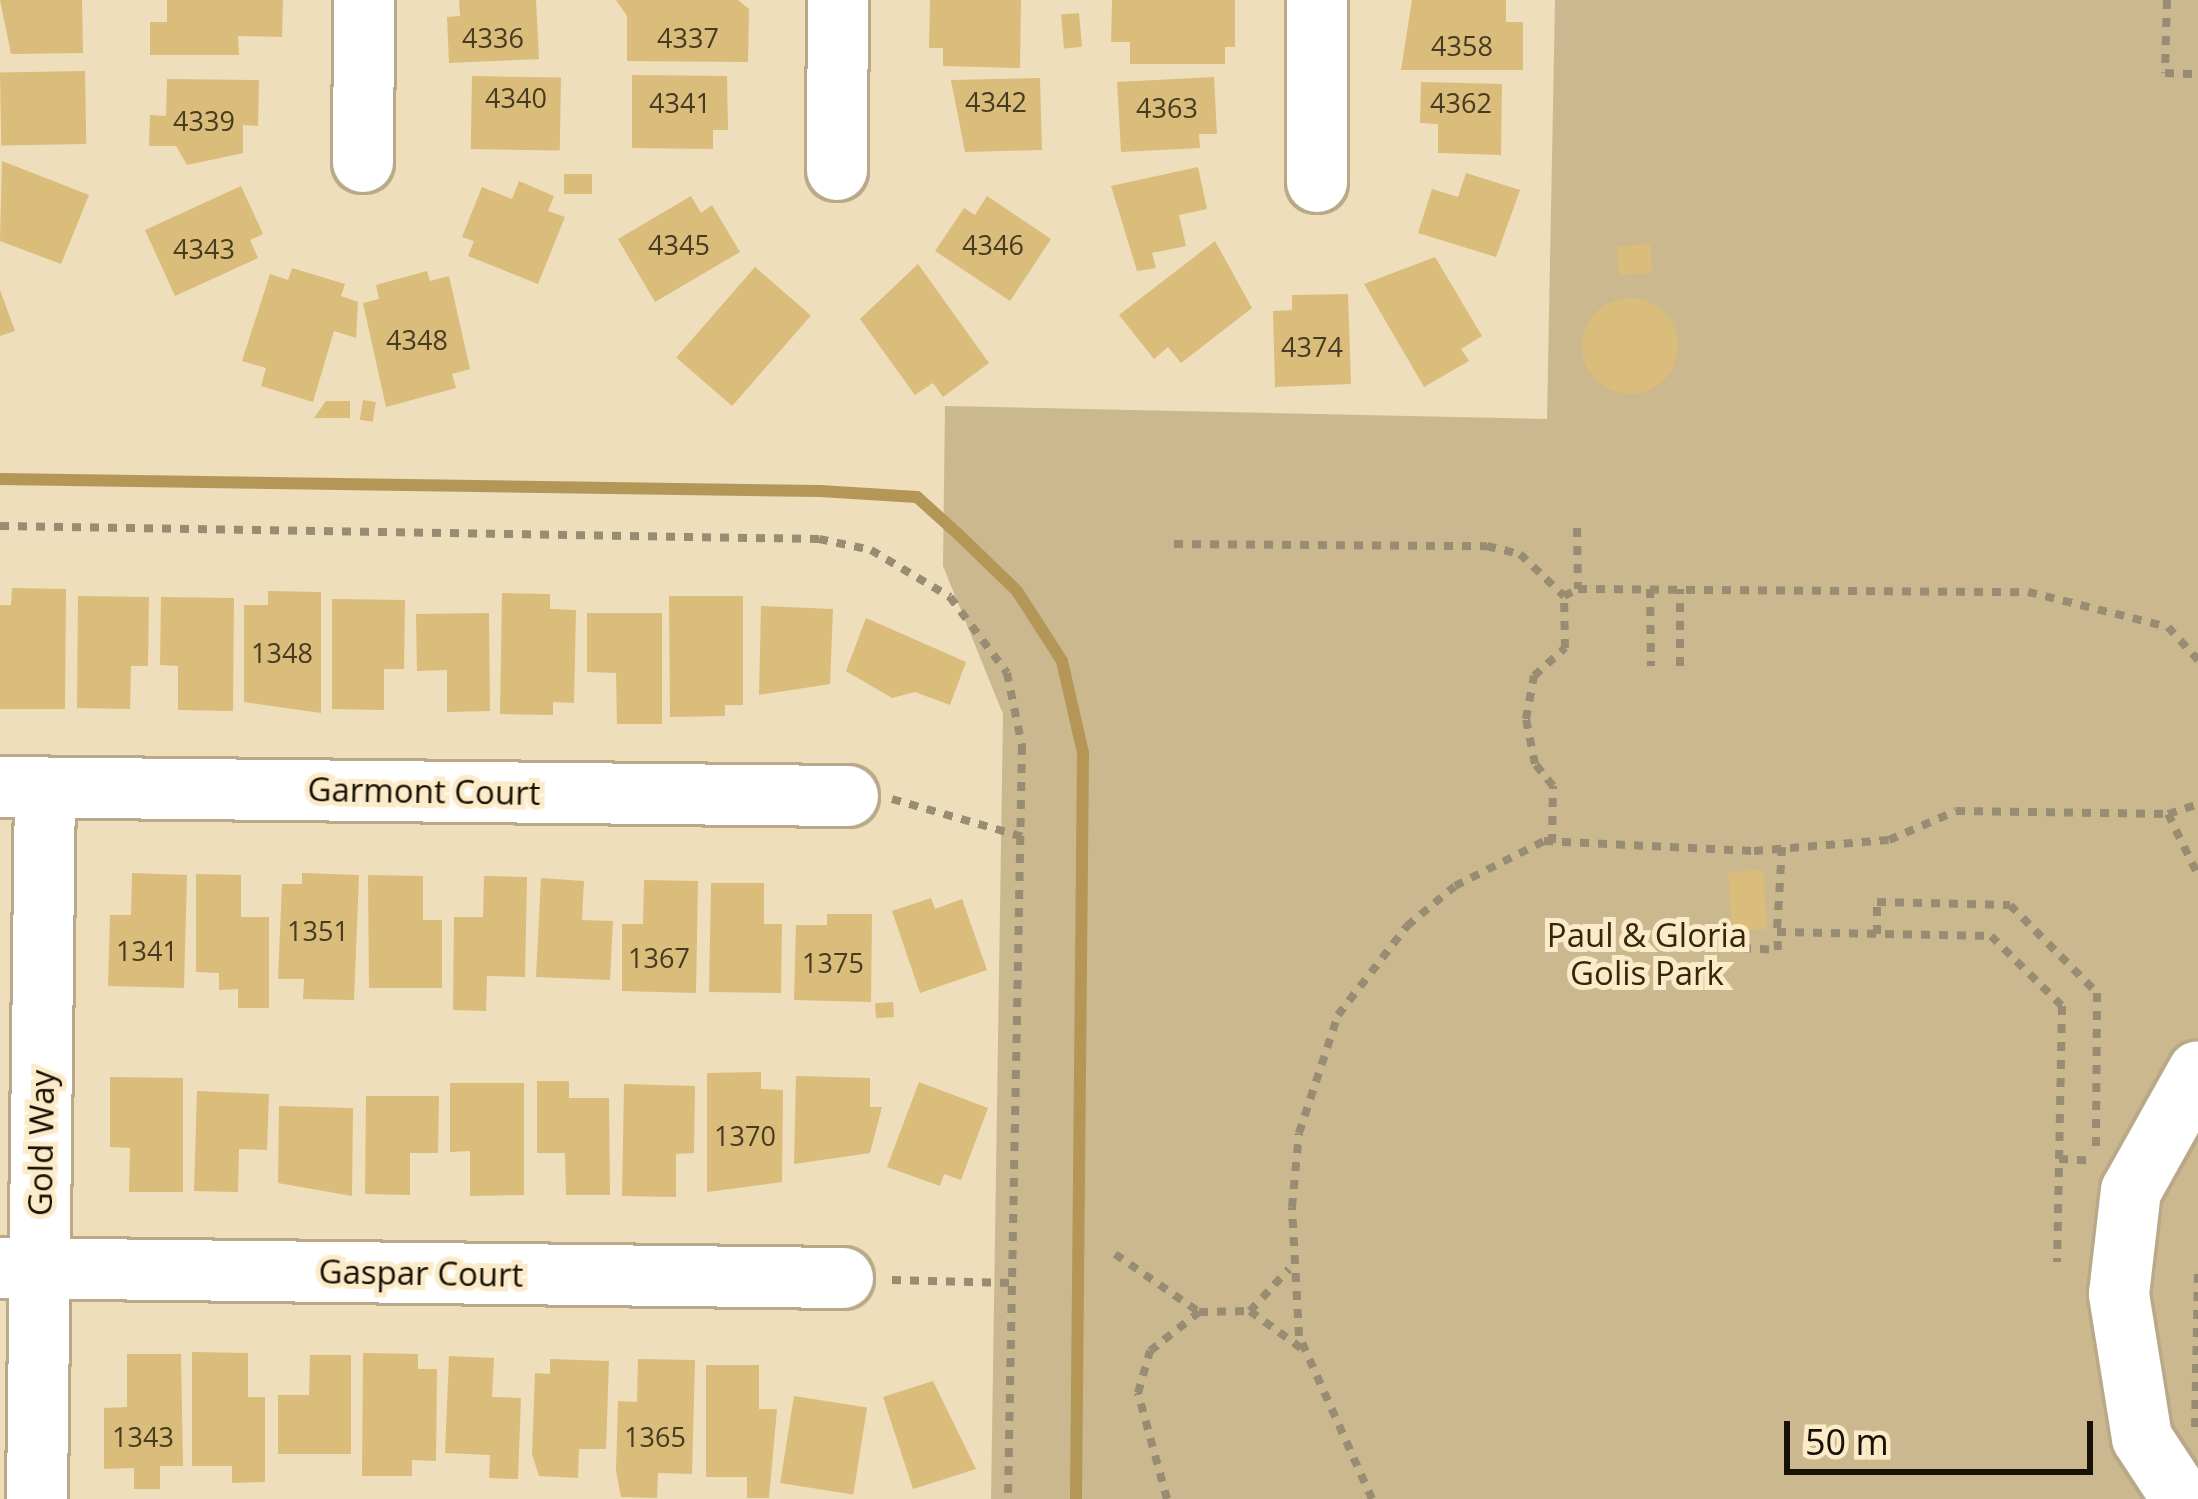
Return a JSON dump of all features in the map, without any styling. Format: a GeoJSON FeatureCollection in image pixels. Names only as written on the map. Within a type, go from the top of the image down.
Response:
{"type":"FeatureCollection","features":[{"type":"Feature","properties":{"kind":"street"},"geometry":{"type":"LineString","coordinates":[[363,162],[364,0]]}},
{"type":"Feature","properties":{"kind":"street"},"geometry":{"type":"LineString","coordinates":[[837,170],[838,0]]}},
{"type":"Feature","properties":{"kind":"street"},"geometry":{"type":"LineString","coordinates":[[1317,0],[1317,182]]}},
{"type":"Feature","properties":{"kind":"street","name":"Garmont Court"},"geometry":{"type":"LineString","coordinates":[[23,788],[848,796]]}},
{"type":"Feature","properties":{"kind":"street","name":"Gold Way"},"geometry":{"type":"LineString","coordinates":[[23,788],[20,1268],[37,1499]]}},
{"type":"Feature","properties":{"kind":"street"},"geometry":{"type":"LineString","coordinates":[[2188,1477],[2142,1438],[2119,1294],[2131,1191],[2198,1071]]}},
{"type":"Feature","properties":{"kind":"street","name":"Gaspar Court"},"geometry":{"type":"LineString","coordinates":[[20,1268],[843,1278]]}},
{"type":"Feature","properties":{"kind":"path"},"geometry":{"type":"LineString","coordinates":[[2167,0],[2165,73],[2198,74]]}},
{"type":"Feature","properties":{"kind":"path"},"geometry":{"type":"LineString","coordinates":[[1576,528],[1578,589]]}},
{"type":"Feature","properties":{"kind":"path"},"geometry":{"type":"LineString","coordinates":[[1174,544],[1487,546],[1520,554],[1564,596],[1565,648],[1534,676],[1526,718],[1535,764],[1552,786],[1552,844]]}},
{"type":"Feature","properties":{"kind":"path"},"geometry":{"type":"LineString","coordinates":[[1564,596],[1578,589],[2027,592],[2168,627],[2198,660]]}},
{"type":"Feature","properties":{"kind":"path"},"geometry":{"type":"LineString","coordinates":[[1680,589],[1680,666]]}},
{"type":"Feature","properties":{"kind":"path"},"geometry":{"type":"LineString","coordinates":[[1650,590],[1651,666]]}},
{"type":"Feature","properties":{"kind":"path"},"geometry":{"type":"LineString","coordinates":[[848,796],[930,801],[1024,837]]}},
{"type":"Feature","properties":{"kind":"path"},"geometry":{"type":"LineString","coordinates":[[1372,1499],[1305,1351],[1291,1266],[1299,1133],[1338,1015],[1369,966],[1455,886],[1552,844],[1782,848],[1888,840],[1956,811],[2168,814],[2198,804]]}},
{"type":"Feature","properties":{"kind":"path"},"geometry":{"type":"LineString","coordinates":[[2168,814],[2198,875]]}},
{"type":"Feature","properties":{"kind":"path"},"geometry":{"type":"LineString","coordinates":[[1724,947],[1778,950],[1782,848]]}},
{"type":"Feature","properties":{"kind":"path"},"geometry":{"type":"LineString","coordinates":[[1877,934],[1877,902],[2010,905],[2098,993],[2096,1161],[2059,1159]]}},
{"type":"Feature","properties":{"kind":"path"},"geometry":{"type":"LineString","coordinates":[[1777,932],[1991,936],[2062,1006],[2057,1262]]}},
{"type":"Feature","properties":{"kind":"path"},"geometry":{"type":"LineString","coordinates":[[1115,1254],[1199,1312],[1250,1311],[1305,1351]]}},
{"type":"Feature","properties":{"kind":"path"},"geometry":{"type":"LineString","coordinates":[[1250,1311],[1291,1266]]}},
{"type":"Feature","properties":{"kind":"path"},"geometry":{"type":"LineString","coordinates":[[2188,1477],[2198,1267]]}},
{"type":"Feature","properties":{"kind":"path"},"geometry":{"type":"LineString","coordinates":[[843,1278],[1010,1282]]}},
{"type":"Feature","properties":{"kind":"path"},"geometry":{"type":"LineString","coordinates":[[1167,1499],[1138,1394],[1150,1351],[1199,1312]]}},
{"type":"Feature","properties":{"kind":"green space","name":"Paul & Gloria Golis Park"},"geometry":{"type":"Polygon","coordinates":[[[1555,0],[2198,0],[2198,1499],[991,1499],[1003,714],[943,566],[945,406],[1547,419],[1555,0]]]}},
{"type":"Feature","properties":{"kind":"building"},"geometry":{"type":"Polygon","coordinates":[[[0,0],[82,0],[83,53],[11,54],[0,0]]]}},
{"type":"Feature","properties":{"kind":"building"},"geometry":{"type":"Polygon","coordinates":[[[167,0],[283,0],[282,37],[238,36],[239,55],[150,55],[150,22],[167,22],[167,0]]]}},
{"type":"Feature","properties":{"kind":"building"},"geometry":{"type":"Polygon","coordinates":[[[459,0],[536,0],[539,59],[449,63],[447,17],[460,16],[459,0]]]}},
{"type":"Feature","properties":{"kind":"building"},"geometry":{"type":"Polygon","coordinates":[[[616,0],[738,0],[749,9],[748,62],[627,61],[627,16],[616,0]]]}},
{"type":"Feature","properties":{"kind":"building"},"geometry":{"type":"Polygon","coordinates":[[[930,0],[1021,0],[1020,68],[943,66],[943,48],[929,48],[930,0]]]}},
{"type":"Feature","properties":{"kind":"building"},"geometry":{"type":"Polygon","coordinates":[[[1112,0],[1235,0],[1235,47],[1225,47],[1225,64],[1130,64],[1130,42],[1111,42],[1112,0]]]}},
{"type":"Feature","properties":{"kind":"building"},"geometry":{"type":"Polygon","coordinates":[[[1412,0],[1506,0],[1506,22],[1523,22],[1523,70],[1401,70],[1412,0]]]}},
{"type":"Feature","properties":{"kind":"building"},"geometry":{"type":"Polygon","coordinates":[[[1079,13],[1082,47],[1064,48],[1061,15],[1079,13]]]}},
{"type":"Feature","properties":{"kind":"building"},"geometry":{"type":"Polygon","coordinates":[[[85,71],[86,144],[1,145],[0,72],[85,71]]]}},
{"type":"Feature","properties":{"kind":"building"},"geometry":{"type":"Polygon","coordinates":[[[632,75],[727,76],[728,130],[713,130],[713,149],[632,148],[632,75]]]}},
{"type":"Feature","properties":{"kind":"building"},"geometry":{"type":"Polygon","coordinates":[[[472,76],[561,78],[560,151],[471,149],[472,76]]]}},
{"type":"Feature","properties":{"kind":"building"},"geometry":{"type":"Polygon","coordinates":[[[1214,77],[1217,134],[1199,134],[1200,148],[1121,152],[1117,82],[1214,77]]]}},
{"type":"Feature","properties":{"kind":"building"},"geometry":{"type":"Polygon","coordinates":[[[1040,78],[1042,150],[965,152],[951,80],[1040,78]]]}},
{"type":"Feature","properties":{"kind":"building"},"geometry":{"type":"Polygon","coordinates":[[[167,79],[259,80],[258,126],[243,125],[243,153],[187,165],[176,146],[149,146],[150,115],[166,116],[167,79]]]}},
{"type":"Feature","properties":{"kind":"building"},"geometry":{"type":"Polygon","coordinates":[[[1421,82],[1502,84],[1501,155],[1438,153],[1438,124],[1420,123],[1421,82]]]}},
{"type":"Feature","properties":{"kind":"building"},"geometry":{"type":"Polygon","coordinates":[[[2,161],[89,195],[61,264],[0,241],[2,161]]]}},
{"type":"Feature","properties":{"kind":"building"},"geometry":{"type":"Polygon","coordinates":[[[1198,167],[1207,209],[1179,215],[1186,246],[1152,253],[1156,268],[1137,271],[1111,186],[1198,167]]]}},
{"type":"Feature","properties":{"kind":"building"},"geometry":{"type":"Polygon","coordinates":[[[1466,173],[1520,190],[1496,257],[1418,233],[1432,189],[1458,197],[1466,173]]]}},
{"type":"Feature","properties":{"kind":"building"},"geometry":{"type":"Polygon","coordinates":[[[564,174],[592,174],[592,194],[564,194],[564,174]]]}},
{"type":"Feature","properties":{"kind":"building"},"geometry":{"type":"Polygon","coordinates":[[[519,181],[554,196],[548,211],[565,217],[538,284],[468,256],[474,241],[462,237],[482,187],[512,199],[519,181]]]}},
{"type":"Feature","properties":{"kind":"building"},"geometry":{"type":"Polygon","coordinates":[[[241,186],[263,234],[250,240],[258,258],[175,296],[145,230],[241,186]]]}},
{"type":"Feature","properties":{"kind":"building"},"geometry":{"type":"Polygon","coordinates":[[[691,196],[701,213],[712,205],[740,252],[655,302],[618,239],[691,196]]]}},
{"type":"Feature","properties":{"kind":"building"},"geometry":{"type":"Polygon","coordinates":[[[987,196],[1051,239],[1010,301],[935,251],[964,208],[975,215],[987,196]]]}},
{"type":"Feature","properties":{"kind":"building"},"geometry":{"type":"Polygon","coordinates":[[[1215,241],[1252,308],[1181,363],[1168,347],[1154,359],[1119,315],[1215,241]]]}},
{"type":"Feature","properties":{"kind":"building"},"geometry":{"type":"Polygon","coordinates":[[[1650,244],[1652,273],[1619,275],[1617,246],[1650,244]]]}},
{"type":"Feature","properties":{"kind":"building"},"geometry":{"type":"Polygon","coordinates":[[[1435,257],[1482,336],[1461,349],[1469,361],[1424,387],[1364,284],[1435,257]]]}},
{"type":"Feature","properties":{"kind":"building"},"geometry":{"type":"Polygon","coordinates":[[[918,264],[989,363],[943,397],[933,383],[915,395],[860,319],[918,264]]]}},
{"type":"Feature","properties":{"kind":"building"},"geometry":{"type":"Polygon","coordinates":[[[755,267],[811,316],[732,406],[676,358],[755,267]]]}},
{"type":"Feature","properties":{"kind":"building"},"geometry":{"type":"Polygon","coordinates":[[[292,268],[345,284],[341,296],[358,302],[356,338],[334,331],[313,402],[261,386],[266,368],[242,361],[270,274],[288,280],[292,268]]]}},
{"type":"Feature","properties":{"kind":"building"},"geometry":{"type":"Polygon","coordinates":[[[427,271],[430,281],[449,276],[470,369],[452,374],[456,388],[386,407],[363,303],[379,299],[376,285],[427,271]]]}},
{"type":"Feature","properties":{"kind":"building"},"geometry":{"type":"Polygon","coordinates":[[[0,290],[15,331],[0,336],[0,290]]]}},
{"type":"Feature","properties":{"kind":"building"},"geometry":{"type":"Polygon","coordinates":[[[1348,294],[1351,384],[1275,387],[1273,311],[1292,310],[1292,295],[1348,294]]]}},
{"type":"Feature","properties":{"kind":"building"},"geometry":{"type":"Polygon","coordinates":[[[1630,298],[1664,312],[1678,346],[1664,380],[1630,394],[1596,380],[1582,346],[1596,312],[1630,298]]]}},
{"type":"Feature","properties":{"kind":"building"},"geometry":{"type":"Polygon","coordinates":[[[363,400],[376,402],[373,422],[360,420],[363,400]]]}},
{"type":"Feature","properties":{"kind":"building"},"geometry":{"type":"Polygon","coordinates":[[[326,401],[350,401],[350,418],[314,418],[326,401]]]}},
{"type":"Feature","properties":{"kind":"building"},"geometry":{"type":"Polygon","coordinates":[[[12,588],[66,589],[65,709],[0,709],[0,605],[11,605],[12,588]]]}},
{"type":"Feature","properties":{"kind":"building"},"geometry":{"type":"Polygon","coordinates":[[[268,591],[321,592],[321,713],[244,702],[244,605],[268,605],[268,591]]]}},
{"type":"Feature","properties":{"kind":"building"},"geometry":{"type":"Polygon","coordinates":[[[502,593],[550,594],[550,609],[576,610],[574,703],[553,702],[553,715],[500,714],[502,593]]]}},
{"type":"Feature","properties":{"kind":"building"},"geometry":{"type":"Polygon","coordinates":[[[78,596],[149,597],[148,666],[131,666],[130,709],[77,708],[78,596]]]}},
{"type":"Feature","properties":{"kind":"building"},"geometry":{"type":"Polygon","coordinates":[[[669,596],[743,596],[743,705],[725,705],[725,716],[670,717],[669,596]]]}},
{"type":"Feature","properties":{"kind":"building"},"geometry":{"type":"Polygon","coordinates":[[[161,597],[234,598],[233,711],[178,710],[178,666],[160,665],[161,597]]]}},
{"type":"Feature","properties":{"kind":"building"},"geometry":{"type":"Polygon","coordinates":[[[332,599],[405,600],[404,669],[384,669],[384,710],[332,709],[332,599]]]}},
{"type":"Feature","properties":{"kind":"building"},"geometry":{"type":"Polygon","coordinates":[[[761,606],[833,609],[830,684],[759,695],[761,606]]]}},
{"type":"Feature","properties":{"kind":"building"},"geometry":{"type":"Polygon","coordinates":[[[489,613],[490,711],[447,712],[447,670],[417,671],[416,614],[489,613]]]}},
{"type":"Feature","properties":{"kind":"building"},"geometry":{"type":"Polygon","coordinates":[[[587,613],[662,613],[662,724],[617,724],[616,673],[587,672],[587,613]]]}},
{"type":"Feature","properties":{"kind":"building"},"geometry":{"type":"Polygon","coordinates":[[[866,618],[966,662],[950,705],[915,692],[892,698],[846,671],[866,618]]]}},
{"type":"Feature","properties":{"kind":"building"},"geometry":{"type":"Polygon","coordinates":[[[1763,870],[1767,929],[1732,931],[1728,872],[1763,870]]]}},
{"type":"Feature","properties":{"kind":"building"},"geometry":{"type":"Polygon","coordinates":[[[132,873],[187,875],[184,988],[108,986],[110,915],[131,915],[132,873]]]}},
{"type":"Feature","properties":{"kind":"building"},"geometry":{"type":"Polygon","coordinates":[[[302,873],[359,875],[354,1000],[303,999],[304,979],[278,979],[282,884],[302,884],[302,873]]]}},
{"type":"Feature","properties":{"kind":"building"},"geometry":{"type":"Polygon","coordinates":[[[196,874],[241,875],[241,917],[269,917],[269,1008],[238,1008],[238,989],[219,990],[219,973],[196,972],[196,874]]]}},
{"type":"Feature","properties":{"kind":"building"},"geometry":{"type":"Polygon","coordinates":[[[368,875],[423,876],[423,920],[442,920],[442,988],[369,988],[368,875]]]}},
{"type":"Feature","properties":{"kind":"building"},"geometry":{"type":"Polygon","coordinates":[[[484,876],[527,877],[525,977],[487,976],[486,1011],[453,1010],[454,917],[483,917],[484,876]]]}},
{"type":"Feature","properties":{"kind":"building"},"geometry":{"type":"Polygon","coordinates":[[[541,878],[584,881],[582,920],[613,921],[610,980],[536,977],[541,878]]]}},
{"type":"Feature","properties":{"kind":"building"},"geometry":{"type":"Polygon","coordinates":[[[644,880],[698,881],[696,993],[622,991],[622,924],[643,924],[644,880]]]}},
{"type":"Feature","properties":{"kind":"building"},"geometry":{"type":"Polygon","coordinates":[[[711,883],[764,883],[764,924],[782,924],[781,993],[709,992],[711,883]]]}},
{"type":"Feature","properties":{"kind":"building"},"geometry":{"type":"Polygon","coordinates":[[[931,898],[935,909],[962,899],[987,970],[920,993],[892,911],[931,898]]]}},
{"type":"Feature","properties":{"kind":"building"},"geometry":{"type":"Polygon","coordinates":[[[827,914],[872,914],[871,1002],[794,1000],[796,925],[827,925],[827,914]]]}},
{"type":"Feature","properties":{"kind":"building"},"geometry":{"type":"Polygon","coordinates":[[[893,1002],[894,1017],[876,1018],[875,1003],[893,1002]]]}},
{"type":"Feature","properties":{"kind":"building"},"geometry":{"type":"Polygon","coordinates":[[[761,1072],[761,1089],[783,1090],[782,1182],[707,1192],[707,1073],[761,1072]]]}},
{"type":"Feature","properties":{"kind":"building"},"geometry":{"type":"Polygon","coordinates":[[[796,1076],[870,1078],[870,1107],[882,1107],[870,1153],[794,1164],[796,1076]]]}},
{"type":"Feature","properties":{"kind":"building"},"geometry":{"type":"Polygon","coordinates":[[[110,1077],[183,1078],[183,1192],[129,1192],[130,1148],[110,1147],[110,1077]]]}},
{"type":"Feature","properties":{"kind":"building"},"geometry":{"type":"Polygon","coordinates":[[[537,1081],[569,1081],[569,1098],[609,1098],[610,1195],[566,1195],[565,1153],[537,1153],[537,1081]]]}},
{"type":"Feature","properties":{"kind":"building"},"geometry":{"type":"Polygon","coordinates":[[[919,1082],[988,1108],[961,1180],[944,1174],[940,1186],[887,1167],[919,1082]]]}},
{"type":"Feature","properties":{"kind":"building"},"geometry":{"type":"Polygon","coordinates":[[[450,1083],[524,1083],[524,1195],[470,1196],[470,1151],[450,1152],[450,1083]]]}},
{"type":"Feature","properties":{"kind":"building"},"geometry":{"type":"Polygon","coordinates":[[[624,1084],[695,1086],[694,1153],[676,1154],[676,1197],[622,1196],[624,1084]]]}},
{"type":"Feature","properties":{"kind":"building"},"geometry":{"type":"Polygon","coordinates":[[[197,1091],[269,1094],[267,1150],[239,1149],[238,1192],[194,1191],[197,1091]]]}},
{"type":"Feature","properties":{"kind":"building"},"geometry":{"type":"Polygon","coordinates":[[[366,1096],[439,1096],[438,1153],[410,1153],[410,1195],[365,1194],[366,1096]]]}},
{"type":"Feature","properties":{"kind":"building"},"geometry":{"type":"Polygon","coordinates":[[[279,1106],[353,1108],[352,1196],[278,1183],[279,1106]]]}},
{"type":"Feature","properties":{"kind":"building"},"geometry":{"type":"Polygon","coordinates":[[[192,1352],[248,1353],[248,1397],[265,1397],[265,1482],[232,1483],[232,1466],[192,1466],[192,1352]]]}},
{"type":"Feature","properties":{"kind":"building"},"geometry":{"type":"Polygon","coordinates":[[[363,1353],[418,1354],[418,1369],[437,1369],[436,1461],[412,1460],[412,1476],[362,1476],[363,1353]]]}},
{"type":"Feature","properties":{"kind":"building"},"geometry":{"type":"Polygon","coordinates":[[[127,1354],[181,1354],[183,1466],[160,1466],[160,1489],[134,1489],[134,1468],[104,1469],[104,1408],[127,1407],[127,1354]]]}},
{"type":"Feature","properties":{"kind":"building"},"geometry":{"type":"Polygon","coordinates":[[[310,1355],[351,1355],[351,1454],[278,1454],[278,1395],[309,1395],[310,1355]]]}},
{"type":"Feature","properties":{"kind":"building"},"geometry":{"type":"Polygon","coordinates":[[[449,1356],[494,1358],[492,1397],[521,1398],[518,1479],[489,1478],[490,1455],[445,1453],[449,1356]]]}},
{"type":"Feature","properties":{"kind":"building"},"geometry":{"type":"Polygon","coordinates":[[[550,1359],[609,1361],[606,1449],[579,1449],[578,1478],[539,1476],[532,1454],[535,1373],[550,1374],[550,1359]]]}},
{"type":"Feature","properties":{"kind":"building"},"geometry":{"type":"Polygon","coordinates":[[[638,1359],[695,1360],[692,1474],[658,1473],[657,1498],[621,1497],[616,1471],[618,1401],[637,1402],[638,1359]]]}},
{"type":"Feature","properties":{"kind":"building"},"geometry":{"type":"Polygon","coordinates":[[[706,1365],[759,1365],[759,1409],[777,1409],[769,1498],[747,1498],[747,1477],[706,1477],[706,1365]]]}},
{"type":"Feature","properties":{"kind":"building"},"geometry":{"type":"Polygon","coordinates":[[[933,1381],[976,1469],[913,1489],[883,1397],[933,1381]]]}},
{"type":"Feature","properties":{"kind":"building"},"geometry":{"type":"Polygon","coordinates":[[[794,1396],[867,1408],[853,1494],[780,1483],[794,1396]]]}},
{"type":"Feature","properties":{"kind":"waterway"},"geometry":{"type":"LineString","coordinates":[[0,479],[820,491],[917,497],[958,534],[1017,591],[1062,661],[1083,753],[1076,1499]]}}]}
